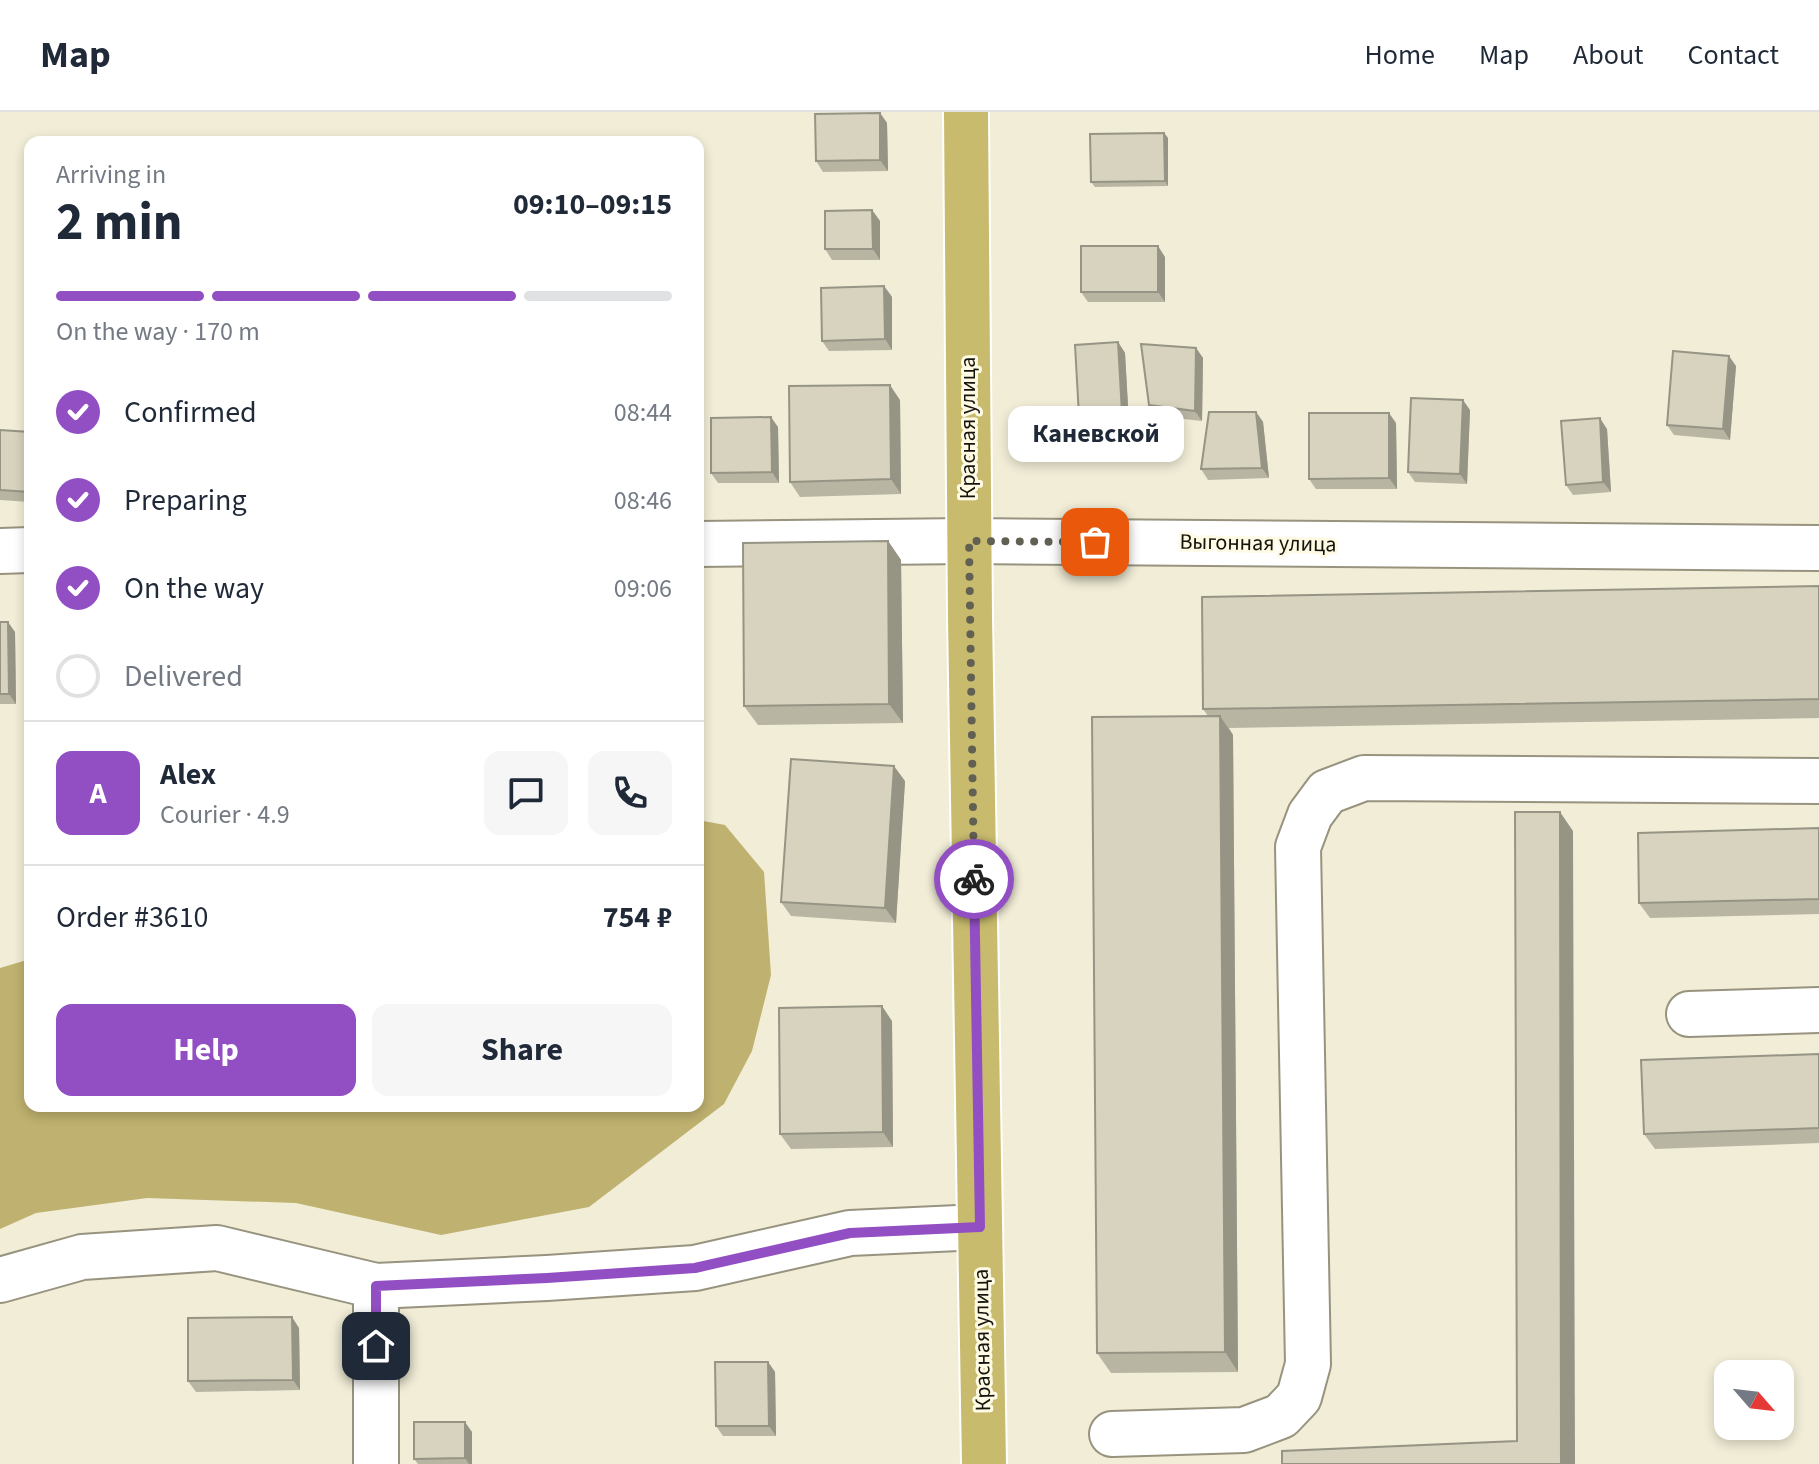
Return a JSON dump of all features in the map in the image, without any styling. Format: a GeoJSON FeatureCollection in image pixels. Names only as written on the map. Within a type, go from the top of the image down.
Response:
{"type":"FeatureCollection","features":[{"type":"Feature","properties":{"kind":"main road","name":"Красная улица"},"geometry":{"type":"LineString","coordinates":[[966,112],[969,541],[984,1464]]}},
{"type":"Feature","properties":{"kind":"street","name":"Выгонная улица"},"geometry":{"type":"LineString","coordinates":[[704,544],[969,541],[1819,548]]}},
{"type":"Feature","properties":{"kind":"street"},"geometry":{"type":"LineString","coordinates":[[0,551],[24,550]]}},
{"type":"Feature","properties":{"kind":"street"},"geometry":{"type":"LineString","coordinates":[[1112,1434],[1244,1430],[1281,1416],[1299,1397],[1308,1364],[1298,847],[1310,815],[1327,792],[1364,778],[1819,781]]}},
{"type":"Feature","properties":{"kind":"street"},"geometry":{"type":"LineString","coordinates":[[1689,1014],[1819,1010]]}},
{"type":"Feature","properties":{"kind":"street"},"geometry":{"type":"LineString","coordinates":[[0,1280],[82,1257],[217,1248],[376,1286],[547,1278],[695,1268],[850,1233],[980,1227]]}},
{"type":"Feature","properties":{"kind":"street"},"geometry":{"type":"LineString","coordinates":[[376,1286],[376,1464]]}},
{"type":"Feature","properties":{"kind":"shaded area"},"geometry":{"type":"Polygon","coordinates":[[[704,821],[725,825],[764,872],[771,975],[752,1051],[724,1104],[589,1207],[441,1235],[296,1203],[147,1198],[36,1213],[0,1229],[0,968],[24,961],[24,1112],[704,1112],[704,821]]]}},
{"type":"Feature","properties":{"kind":"building"},"geometry":{"type":"Polygon","coordinates":[[[880,113],[880,160],[816,161],[815,114],[880,113]]]}},
{"type":"Feature","properties":{"kind":"building"},"geometry":{"type":"Polygon","coordinates":[[[1164,133],[1165,181],[1091,182],[1090,134],[1164,133]]]}},
{"type":"Feature","properties":{"kind":"building"},"geometry":{"type":"Polygon","coordinates":[[[872,210],[873,249],[825,249],[825,211],[872,210]]]}},
{"type":"Feature","properties":{"kind":"building"},"geometry":{"type":"Polygon","coordinates":[[[1081,246],[1158,246],[1158,292],[1081,292],[1081,246]]]}},
{"type":"Feature","properties":{"kind":"building"},"geometry":{"type":"Polygon","coordinates":[[[884,286],[885,339],[822,341],[821,288],[884,286]]]}},
{"type":"Feature","properties":{"kind":"building"},"geometry":{"type":"Polygon","coordinates":[[[1118,342],[1124,449],[1081,452],[1075,345],[1118,342]]]}},
{"type":"Feature","properties":{"kind":"building"},"geometry":{"type":"Polygon","coordinates":[[[1141,344],[1196,348],[1195,411],[1149,405],[1141,344]]]}},
{"type":"Feature","properties":{"kind":"building"},"geometry":{"type":"Polygon","coordinates":[[[1673,351],[1729,356],[1723,429],[1667,425],[1673,351]]]}},
{"type":"Feature","properties":{"kind":"building"},"geometry":{"type":"Polygon","coordinates":[[[890,385],[891,479],[790,482],[789,386],[890,385]]]}},
{"type":"Feature","properties":{"kind":"building"},"geometry":{"type":"Polygon","coordinates":[[[1411,398],[1463,400],[1460,474],[1408,472],[1411,398]]]}},
{"type":"Feature","properties":{"kind":"building"},"geometry":{"type":"Polygon","coordinates":[[[1209,412],[1256,412],[1262,468],[1201,469],[1209,412]]]}},
{"type":"Feature","properties":{"kind":"building"},"geometry":{"type":"Polygon","coordinates":[[[1309,413],[1389,413],[1389,478],[1309,479],[1309,413]]]}},
{"type":"Feature","properties":{"kind":"building"},"geometry":{"type":"Polygon","coordinates":[[[771,417],[772,472],[711,473],[711,418],[771,417]]]}},
{"type":"Feature","properties":{"kind":"building"},"geometry":{"type":"Polygon","coordinates":[[[1600,418],[1603,482],[1566,485],[1561,421],[1600,418]]]}},
{"type":"Feature","properties":{"kind":"building"},"geometry":{"type":"Polygon","coordinates":[[[0,430],[24,432],[24,492],[0,490],[0,430]]]}},
{"type":"Feature","properties":{"kind":"building"},"geometry":{"type":"Polygon","coordinates":[[[888,541],[889,704],[744,706],[743,543],[888,541]]]}},
{"type":"Feature","properties":{"kind":"building"},"geometry":{"type":"Polygon","coordinates":[[[1819,586],[1819,699],[1203,709],[1202,597],[1819,586]]]}},
{"type":"Feature","properties":{"kind":"building"},"geometry":{"type":"Polygon","coordinates":[[[0,622],[8,622],[9,694],[0,694],[0,622]]]}},
{"type":"Feature","properties":{"kind":"building"},"geometry":{"type":"Polygon","coordinates":[[[1220,716],[1225,1352],[1097,1353],[1092,717],[1220,716]]]}},
{"type":"Feature","properties":{"kind":"building"},"geometry":{"type":"Polygon","coordinates":[[[791,759],[894,766],[885,908],[781,902],[791,759]]]}},
{"type":"Feature","properties":{"kind":"building"},"geometry":{"type":"Polygon","coordinates":[[[1515,812],[1560,812],[1561,1464],[1282,1464],[1282,1451],[1517,1441],[1515,812]]]}},
{"type":"Feature","properties":{"kind":"building"},"geometry":{"type":"Polygon","coordinates":[[[1819,828],[1819,899],[1639,903],[1638,833],[1819,828]]]}},
{"type":"Feature","properties":{"kind":"building"},"geometry":{"type":"Polygon","coordinates":[[[882,1006],[883,1132],[780,1134],[779,1008],[882,1006]]]}},
{"type":"Feature","properties":{"kind":"building"},"geometry":{"type":"Polygon","coordinates":[[[1819,1054],[1819,1128],[1644,1134],[1641,1060],[1819,1054]]]}},
{"type":"Feature","properties":{"kind":"building"},"geometry":{"type":"Polygon","coordinates":[[[292,1317],[293,1380],[188,1381],[188,1318],[292,1317]]]}},
{"type":"Feature","properties":{"kind":"building"},"geometry":{"type":"Polygon","coordinates":[[[715,1362],[768,1362],[769,1426],[716,1426],[715,1362]]]}},
{"type":"Feature","properties":{"kind":"building"},"geometry":{"type":"Polygon","coordinates":[[[414,1422],[465,1422],[465,1458],[414,1459],[414,1422]]]}},
{"type":"Feature","properties":{"kind":"way so far"},"geometry":{"type":"LineString","coordinates":[[974,879],[969,541],[1095,542]]}},
{"type":"Feature","properties":{"kind":"place","name":"Каневской"},"geometry":{"type":"Point","coordinates":[1095,542]}},
{"type":"Feature","properties":{"kind":"route"},"geometry":{"type":"LineString","coordinates":[[376,1346],[376,1286],[695,1268],[850,1233],[980,1227],[974,879]]}}]}
